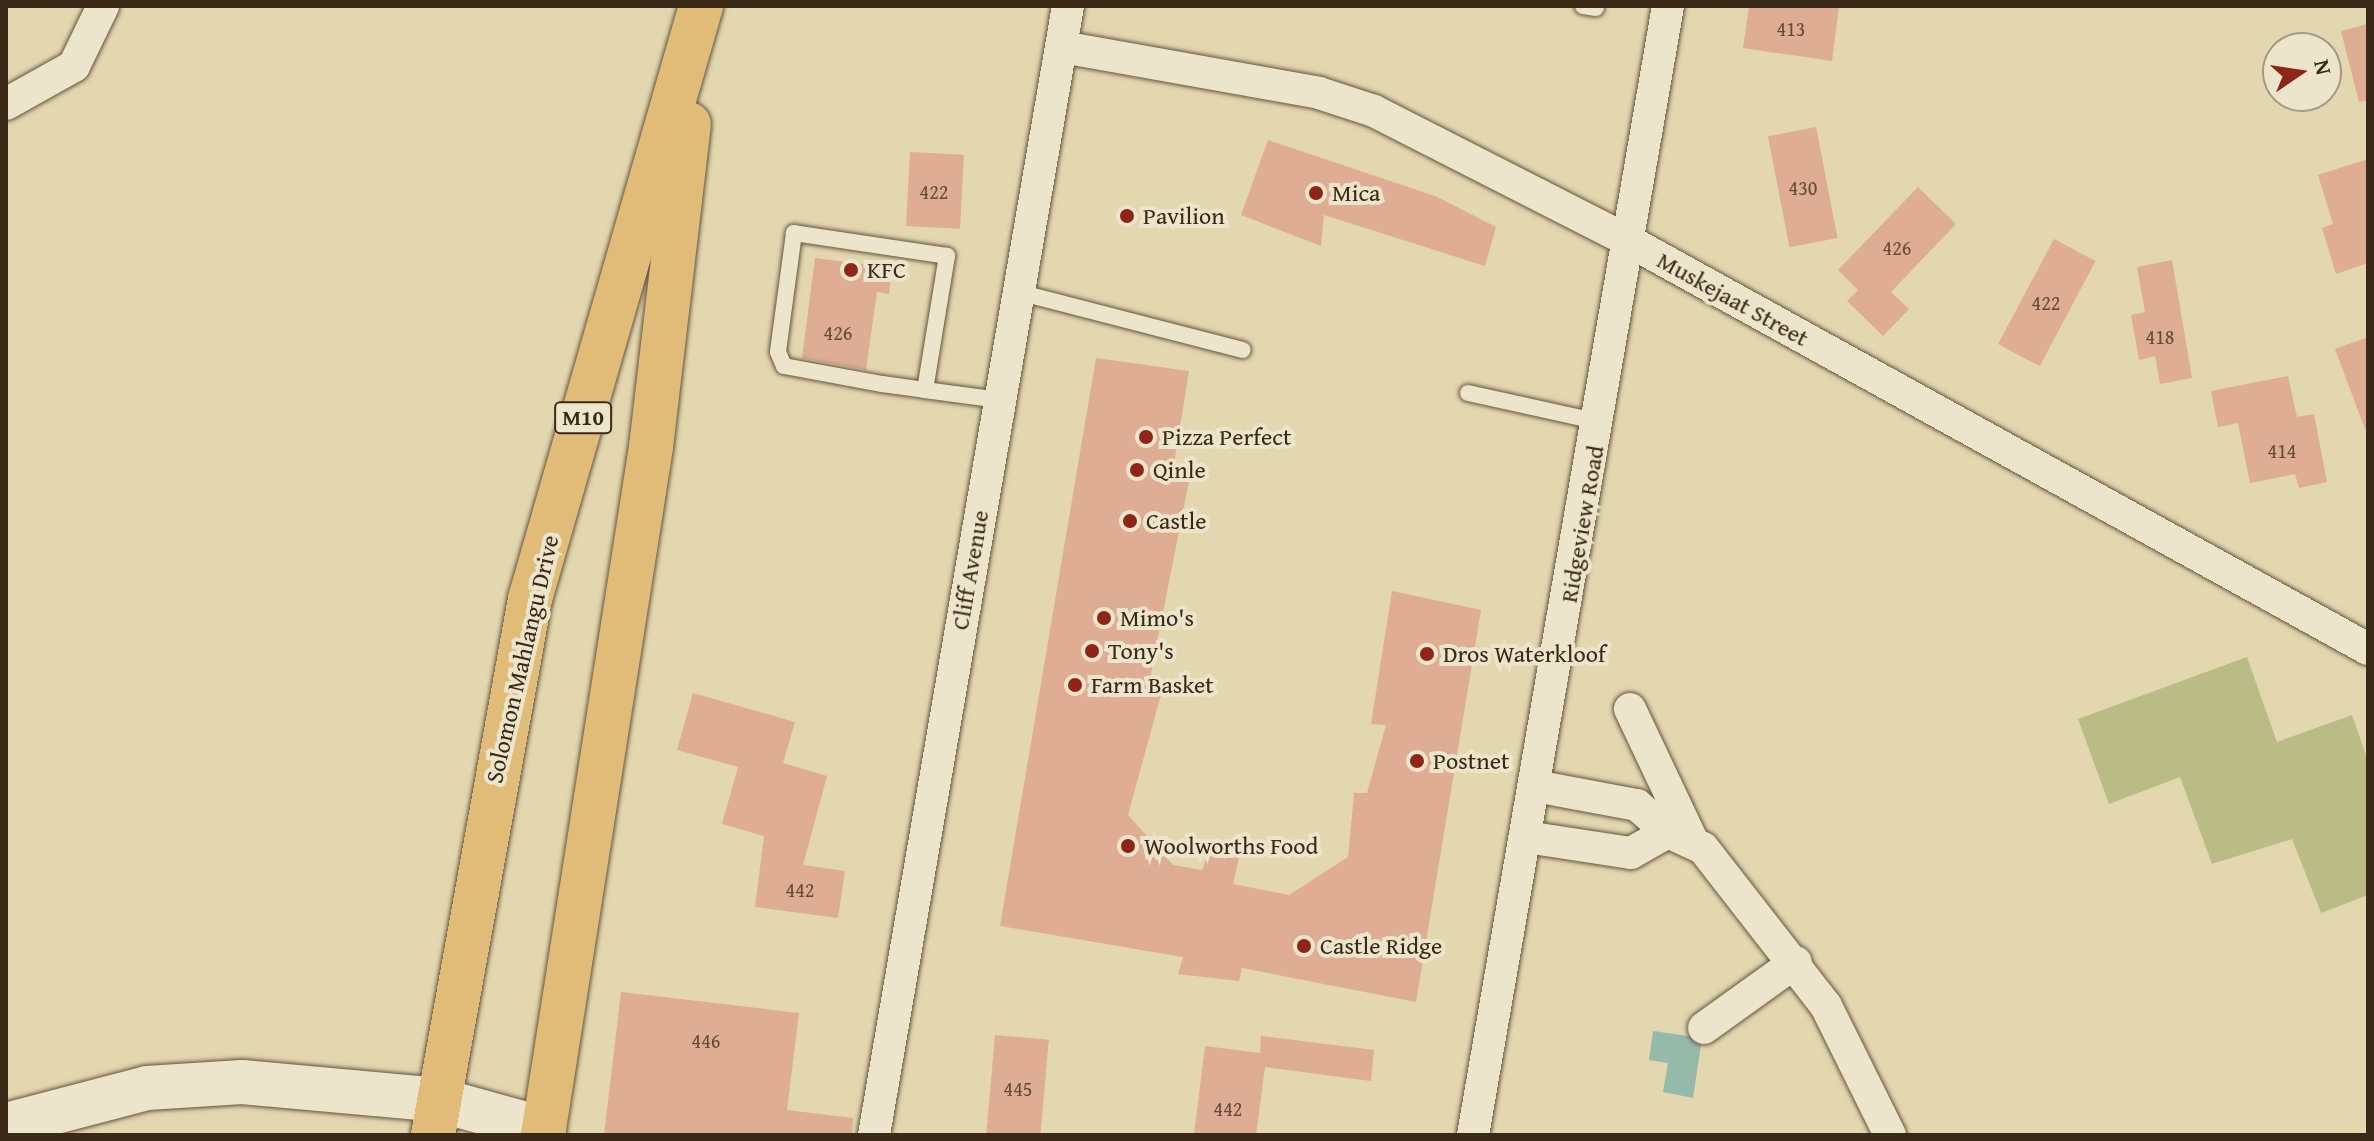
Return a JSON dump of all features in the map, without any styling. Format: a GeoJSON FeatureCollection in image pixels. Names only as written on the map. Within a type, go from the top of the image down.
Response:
{"type":"FeatureCollection","features":[{"type":"Feature","properties":{"kind":"main road","name":"Solomon Mahlangu Drive"},"geometry":{"type":"LineString","coordinates":[[436,1118],[530,599],[702,6]]}},
{"type":"Feature","properties":{"kind":"main road","name":"Solomon Mahlangu Drive"},"geometry":{"type":"LineString","coordinates":[[553,1133],[651,447],[702,6]]}},
{"type":"Feature","properties":{"kind":"main road"},"geometry":{"type":"LineString","coordinates":[[6,1125],[147,1088],[227,1083],[436,1118],[553,1133]]}},
{"type":"Feature","properties":{"kind":"street"},"geometry":{"type":"LineString","coordinates":[[6,104],[74,66],[103,6]]}},
{"type":"Feature","properties":{"kind":"street","name":"Cliff Avenue"},"geometry":{"type":"LineString","coordinates":[[874,1135],[1068,6]]}},
{"type":"Feature","properties":{"kind":"street","name":"Ridgeview Road"},"geometry":{"type":"LineString","coordinates":[[1473,1135],[1600,422],[1627,240],[1668,6]]}},
{"type":"Feature","properties":{"kind":"street","name":"Muskejaat Street"},"geometry":{"type":"LineString","coordinates":[[1062,47],[1319,93],[1374,111],[1627,240],[2368,649]]}},
{"type":"Feature","properties":{"kind":"street"},"geometry":{"type":"LineString","coordinates":[[1630,709],[1680,836]]}},
{"type":"Feature","properties":{"kind":"street"},"geometry":{"type":"LineString","coordinates":[[1535,786],[1637,805],[1680,836],[1796,962],[1853,1052],[1890,1135]]}},
{"type":"Feature","properties":{"kind":"street"},"geometry":{"type":"LineString","coordinates":[[1526,837],[1631,853],[1680,836]]}},
{"type":"Feature","properties":{"kind":"street"},"geometry":{"type":"LineString","coordinates":[[1704,1028],[1796,962]]}},
{"type":"Feature","properties":{"kind":"lane"},"geometry":{"type":"LineString","coordinates":[[925,390],[947,256],[794,233],[778,352],[784,366],[925,390],[999,400]]}},
{"type":"Feature","properties":{"kind":"lane"},"geometry":{"type":"LineString","coordinates":[[1018,292],[1243,350]]}},
{"type":"Feature","properties":{"kind":"lane"},"geometry":{"type":"LineString","coordinates":[[1468,393],[1600,422]]}},
{"type":"Feature","properties":{"kind":"green space"},"geometry":{"type":"Polygon","coordinates":[[[2247,657],[2277,742],[2352,715],[2368,761],[2368,895],[2321,913],[2292,839],[2212,864],[2180,777],[2109,804],[2078,719],[2247,657]]]}},
{"type":"Feature","properties":{"kind":"shaded area"},"geometry":{"type":"Polygon","coordinates":[[[1653,1031],[1702,1038],[1693,1098],[1663,1092],[1668,1063],[1649,1060],[1653,1031]]]}},
{"type":"Feature","properties":{"kind":"building"},"geometry":{"type":"Polygon","coordinates":[[[1749,6],[1839,6],[1832,61],[1743,48],[1749,6]]]}},
{"type":"Feature","properties":{"kind":"building"},"geometry":{"type":"Polygon","coordinates":[[[2368,24],[2368,100],[2359,102],[2341,31],[2368,24]]]}},
{"type":"Feature","properties":{"kind":"building"},"geometry":{"type":"Polygon","coordinates":[[[1816,127],[1838,238],[1789,247],[1768,136],[1816,127]]]}},
{"type":"Feature","properties":{"kind":"building"},"geometry":{"type":"Polygon","coordinates":[[[1268,140],[1435,196],[1496,227],[1485,266],[1324,215],[1321,246],[1241,215],[1268,140]]]}},
{"type":"Feature","properties":{"kind":"building"},"geometry":{"type":"Polygon","coordinates":[[[910,152],[964,155],[960,229],[906,226],[910,152]]]}},
{"type":"Feature","properties":{"kind":"building"},"geometry":{"type":"Polygon","coordinates":[[[2368,159],[2368,263],[2336,274],[2322,228],[2333,224],[2318,175],[2368,159]]]}},
{"type":"Feature","properties":{"kind":"building"},"geometry":{"type":"Polygon","coordinates":[[[1918,187],[1956,224],[1891,292],[1909,309],[1883,336],[1847,301],[1858,290],[1838,270],[1918,187]]]}},
{"type":"Feature","properties":{"kind":"building"},"geometry":{"type":"Polygon","coordinates":[[[2054,239],[2095,261],[2040,366],[1998,344],[2054,239]]]}},
{"type":"Feature","properties":{"kind":"building"},"geometry":{"type":"Polygon","coordinates":[[[815,258],[892,268],[889,294],[877,292],[866,370],[802,358],[815,258]]]}},
{"type":"Feature","properties":{"kind":"building"},"geometry":{"type":"Polygon","coordinates":[[[2172,260],[2192,378],[2160,384],[2155,356],[2139,360],[2131,315],[2145,312],[2137,267],[2172,260]]]}},
{"type":"Feature","properties":{"kind":"building"},"geometry":{"type":"Polygon","coordinates":[[[2368,337],[2368,429],[2365,429],[2335,349],[2368,337]]]}},
{"type":"Feature","properties":{"kind":"building"},"geometry":{"type":"Polygon","coordinates":[[[1096,358],[1189,371],[1173,470],[1190,476],[1148,688],[1162,691],[1128,815],[1173,865],[1202,870],[1213,840],[1241,848],[1233,884],[1289,895],[1348,857],[1354,793],[1367,793],[1386,725],[1371,724],[1392,591],[1481,610],[1416,1002],[1242,968],[1239,981],[1178,974],[1183,957],[1000,926],[1096,358]]]}},
{"type":"Feature","properties":{"kind":"building"},"geometry":{"type":"Polygon","coordinates":[[[2288,376],[2297,417],[2314,414],[2327,482],[2299,488],[2295,474],[2250,483],[2238,423],[2218,427],[2211,391],[2288,376]]]}},
{"type":"Feature","properties":{"kind":"building"},"geometry":{"type":"Polygon","coordinates":[[[693,693],[795,722],[783,763],[827,776],[803,865],[845,871],[838,918],[755,907],[764,836],[722,824],[738,767],[677,750],[693,693]]]}},
{"type":"Feature","properties":{"kind":"building"},"geometry":{"type":"Polygon","coordinates":[[[621,992],[799,1013],[787,1110],[853,1118],[852,1135],[604,1135],[621,992]]]}},
{"type":"Feature","properties":{"kind":"building"},"geometry":{"type":"Polygon","coordinates":[[[995,1035],[1049,1040],[1040,1135],[986,1135],[995,1035]]]}},
{"type":"Feature","properties":{"kind":"building"},"geometry":{"type":"Polygon","coordinates":[[[1261,1036],[1374,1050],[1371,1081],[1265,1067],[1256,1135],[1194,1135],[1205,1046],[1260,1053],[1261,1036]]]}},
{"type":"Feature","properties":{"kind":"place","name":"Mica"},"geometry":{"type":"Point","coordinates":[1316,193]}},
{"type":"Feature","properties":{"kind":"place","name":"Pavilion"},"geometry":{"type":"Point","coordinates":[1127,216]}},
{"type":"Feature","properties":{"kind":"place","name":"KFC"},"geometry":{"type":"Point","coordinates":[851,270]}},
{"type":"Feature","properties":{"kind":"place","name":"Pizza Perfect"},"geometry":{"type":"Point","coordinates":[1146,437]}},
{"type":"Feature","properties":{"kind":"place","name":"Qinle"},"geometry":{"type":"Point","coordinates":[1137,470]}},
{"type":"Feature","properties":{"kind":"place","name":"Castle"},"geometry":{"type":"Point","coordinates":[1130,521]}},
{"type":"Feature","properties":{"kind":"place","name":"Mimo's"},"geometry":{"type":"Point","coordinates":[1104,618]}},
{"type":"Feature","properties":{"kind":"place","name":"Tony's"},"geometry":{"type":"Point","coordinates":[1092,651]}},
{"type":"Feature","properties":{"kind":"place","name":"Dros Waterkloof"},"geometry":{"type":"Point","coordinates":[1427,654]}},
{"type":"Feature","properties":{"kind":"place","name":"Farm Basket"},"geometry":{"type":"Point","coordinates":[1075,685]}},
{"type":"Feature","properties":{"kind":"place","name":"Postnet"},"geometry":{"type":"Point","coordinates":[1417,761]}},
{"type":"Feature","properties":{"kind":"place","name":"Woolworths Food"},"geometry":{"type":"Point","coordinates":[1128,846]}},
{"type":"Feature","properties":{"kind":"place","name":"Castle Ridge"},"geometry":{"type":"Point","coordinates":[1304,946]}}]}
